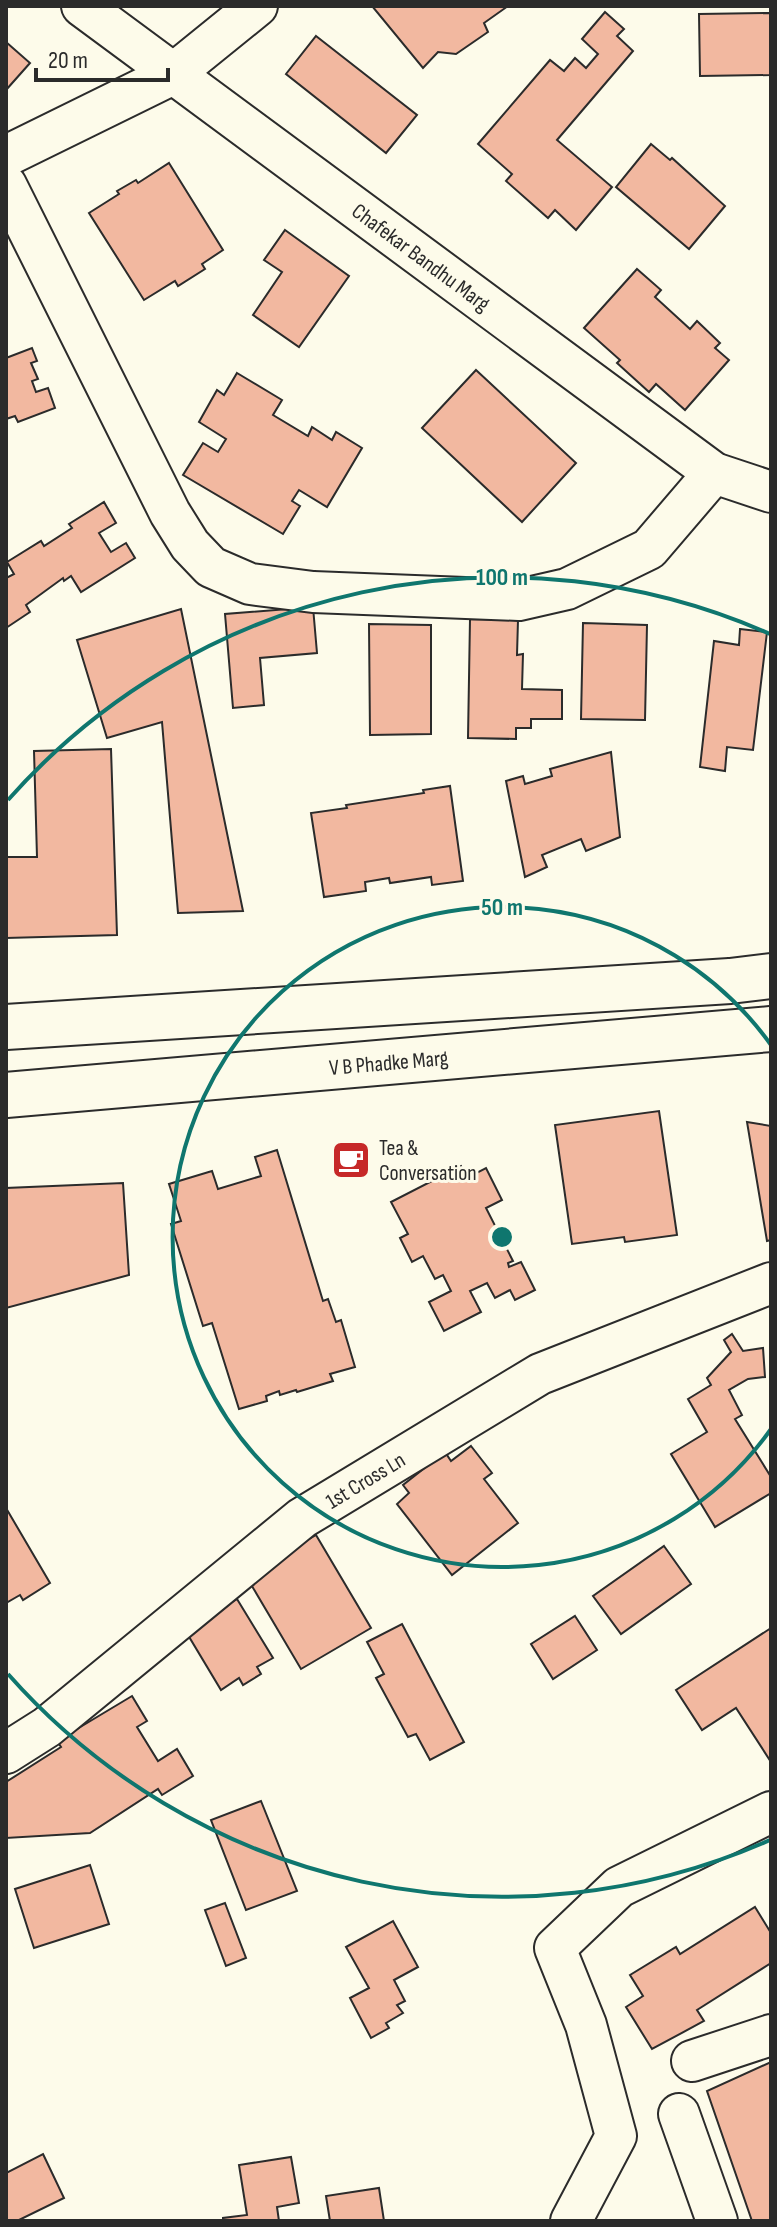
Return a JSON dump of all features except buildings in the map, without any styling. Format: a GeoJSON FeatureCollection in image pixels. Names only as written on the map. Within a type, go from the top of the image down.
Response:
{"type":"FeatureCollection","features":[{"type":"Feature","properties":{"kind":"street","name":"Chafekar Bandhu Marg"},"geometry":{"type":"LineString","coordinates":[[82,6],[714,473],[771,492]]}},
{"type":"Feature","properties":{"kind":"street"},"geometry":{"type":"LineString","coordinates":[[6,156],[173,74],[257,6]]}},
{"type":"Feature","properties":{"kind":"street"},"geometry":{"type":"LineString","coordinates":[[6,185],[170,513],[190,545],[211,567],[250,584],[313,592],[519,600],[567,589],[649,549],[714,473]]}},
{"type":"Feature","properties":{"kind":"street"},"geometry":{"type":"LineString","coordinates":[[6,1027],[771,976]]}},
{"type":"Feature","properties":{"kind":"street","name":"V B Phadke Marg"},"geometry":{"type":"LineString","coordinates":[[6,1095],[771,1029]]}},
{"type":"Feature","properties":{"kind":"street","name":"1st Cross Ln"},"geometry":{"type":"LineString","coordinates":[[6,1753],[47,1727],[302,1518],[540,1374],[771,1283]]}},
{"type":"Feature","properties":{"kind":"street"},"geometry":{"type":"LineString","coordinates":[[571,2221],[616,2136],[586,2025],[555,1948],[619,1887],[771,1812]]}},
{"type":"Feature","properties":{"kind":"street"},"geometry":{"type":"LineString","coordinates":[[692,2061],[771,2035]]}},
{"type":"Feature","properties":{"kind":"street"},"geometry":{"type":"LineString","coordinates":[[679,2114],[717,2221]]}},
{"type":"Feature","properties":{"kind":"place","name":"Tea & Conversation"},"geometry":{"type":"Point","coordinates":[351,1160]}}]}
